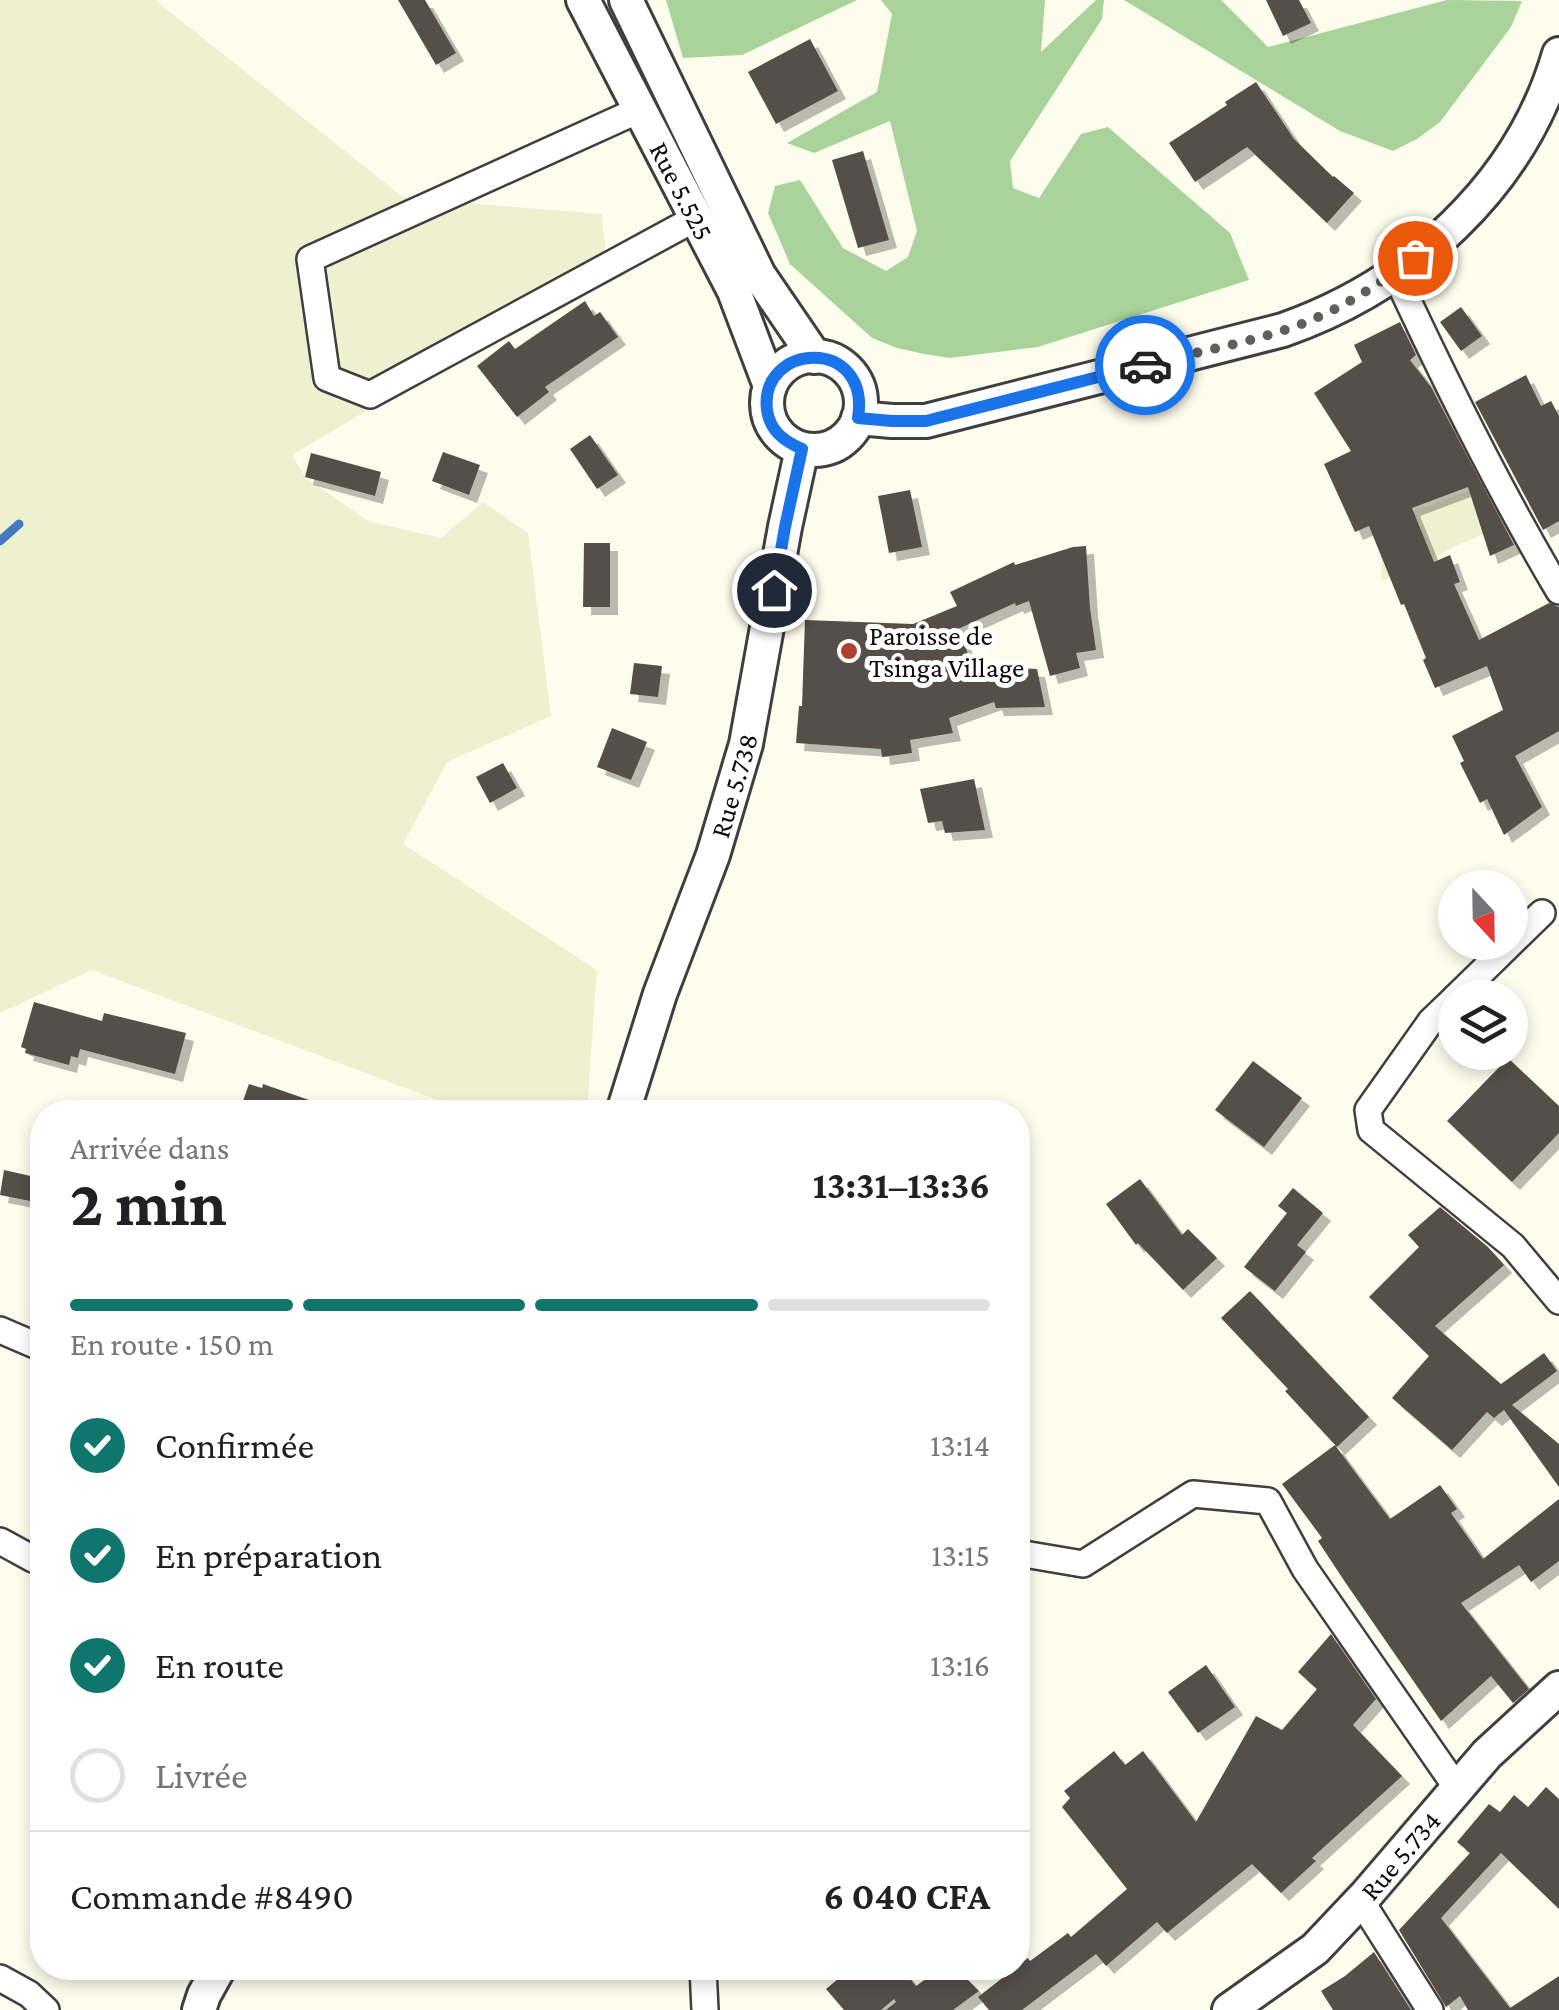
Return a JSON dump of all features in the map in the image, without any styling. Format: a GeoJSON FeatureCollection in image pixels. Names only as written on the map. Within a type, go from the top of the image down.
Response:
{"type":"FeatureCollection","features":[{"type":"Feature","properties":{"kind":"street","name":"Rue 5.525"},"geometry":{"type":"LineString","coordinates":[[583,0],[734,291],[770,386]]}},
{"type":"Feature","properties":{"kind":"street","name":"Rue 5.525"},"geometry":{"type":"LineString","coordinates":[[638,5],[759,275],[816,356]]}},
{"type":"Feature","properties":{"kind":"street"},"geometry":{"type":"LineString","coordinates":[[858,418],[926,421],[1284,330],[1338,308],[1395,273],[1465,216],[1521,145],[1541,107],[1559,54]]}},
{"type":"Feature","properties":{"kind":"street"},"geometry":{"type":"LineString","coordinates":[[641,109],[310,260],[327,378],[370,395],[696,218]]}},
{"type":"Feature","properties":{"kind":"street"},"geometry":{"type":"LineString","coordinates":[[1395,273],[1452,396],[1559,590]]}},
{"type":"Feature","properties":{"kind":"street"},"geometry":{"type":"LineString","coordinates":[[816,356],[842,366],[852,377],[859,390],[858,418],[852,431],[830,447],[802,449],[776,433],[766,404],[776,375],[801,358],[816,356]]}},
{"type":"Feature","properties":{"kind":"street","name":"Rue 5.738"},"geometry":{"type":"LineString","coordinates":[[627,1100],[660,994],[713,855],[746,744],[802,449]]}},
{"type":"Feature","properties":{"kind":"street"},"geometry":{"type":"LineString","coordinates":[[1474,980],[1542,914]]}},
{"type":"Feature","properties":{"kind":"street"},"geometry":{"type":"LineString","coordinates":[[1438,1014],[1368,1110],[1371,1130],[1513,1246],[1559,1302]]}},
{"type":"Feature","properties":{"kind":"street"},"geometry":{"type":"LineString","coordinates":[[0,1330],[30,1343]]}},
{"type":"Feature","properties":{"kind":"street"},"geometry":{"type":"LineString","coordinates":[[1030,1555],[1083,1564],[1194,1494],[1268,1501],[1316,1586],[1458,1788]]}},
{"type":"Feature","properties":{"kind":"street"},"geometry":{"type":"LineString","coordinates":[[0,1542],[30,1557]]}},
{"type":"Feature","properties":{"kind":"street","name":"Rue 5.734"},"geometry":{"type":"LineString","coordinates":[[1230,2010],[1315,1949],[1487,1754],[1555,1700]]}},
{"type":"Feature","properties":{"kind":"street"},"geometry":{"type":"LineString","coordinates":[[1361,1901],[1430,2010]]}},
{"type":"Feature","properties":{"kind":"street"},"geometry":{"type":"LineString","coordinates":[[0,1978],[46,2010]]}},
{"type":"Feature","properties":{"kind":"street"},"geometry":{"type":"LineString","coordinates":[[198,2010],[212,1980]]}},
{"type":"Feature","properties":{"kind":"street"},"geometry":{"type":"LineString","coordinates":[[704,1980],[705,2010]]}},
{"type":"Feature","properties":{"kind":"green space"},"geometry":{"type":"Polygon","coordinates":[[[0,0],[155,0],[404,198],[602,214],[607,268],[292,455],[305,477],[368,521],[441,538],[483,502],[528,533],[551,716],[447,762],[403,844],[597,970],[588,1100],[437,1100],[92,970],[0,1013],[0,0]]]}},
{"type":"Feature","properties":{"kind":"green space"},"geometry":{"type":"Polygon","coordinates":[[[666,0],[857,0],[742,55],[683,58],[666,0]]]}},
{"type":"Feature","properties":{"kind":"green space"},"geometry":{"type":"Polygon","coordinates":[[[881,0],[1045,0],[1041,52],[1096,0],[1104,0],[1102,19],[1010,161],[1013,188],[1039,198],[1081,134],[1108,127],[1230,233],[1249,280],[1038,347],[950,358],[897,348],[872,338],[790,264],[768,213],[775,186],[800,180],[843,248],[886,271],[908,257],[917,231],[890,121],[814,153],[787,143],[877,92],[892,14],[881,0]]]}},
{"type":"Feature","properties":{"kind":"green space"},"geometry":{"type":"Polygon","coordinates":[[[1124,0],[1221,0],[1268,47],[1447,0],[1522,1],[1511,27],[1440,122],[1393,151],[1340,131],[1124,0]]]}},
{"type":"Feature","properties":{"kind":"green space"},"geometry":{"type":"Polygon","coordinates":[[[1496,480],[1515,521],[1382,581],[1380,543],[1384,523],[1496,480]]]}},
{"type":"Feature","properties":{"kind":"building"},"geometry":{"type":"Polygon","coordinates":[[[398,0],[425,0],[456,53],[436,65],[398,0]]]}},
{"type":"Feature","properties":{"kind":"building"},"geometry":{"type":"Polygon","coordinates":[[[1266,0],[1299,0],[1311,23],[1283,36],[1266,0]]]}},
{"type":"Feature","properties":{"kind":"building"},"geometry":{"type":"Polygon","coordinates":[[[810,39],[838,91],[776,124],[748,72],[810,39]]]}},
{"type":"Feature","properties":{"kind":"building"},"geometry":{"type":"Polygon","coordinates":[[[1256,82],[1294,139],[1354,193],[1327,223],[1247,147],[1195,182],[1169,143],[1256,82]]]}},
{"type":"Feature","properties":{"kind":"building"},"geometry":{"type":"Polygon","coordinates":[[[863,151],[889,240],[858,248],[832,160],[863,151]]]}},
{"type":"Feature","properties":{"kind":"building"},"geometry":{"type":"Polygon","coordinates":[[[585,301],[594,316],[600,312],[618,337],[545,387],[549,392],[517,417],[477,366],[509,341],[515,349],[585,301]]]}},
{"type":"Feature","properties":{"kind":"building"},"geometry":{"type":"Polygon","coordinates":[[[1461,307],[1482,336],[1461,351],[1440,322],[1461,307]]]}},
{"type":"Feature","properties":{"kind":"building"},"geometry":{"type":"Polygon","coordinates":[[[1400,322],[1416,355],[1410,360],[1431,387],[1514,545],[1490,556],[1468,487],[1412,508],[1434,562],[1450,555],[1460,582],[1454,584],[1479,640],[1549,603],[1559,607],[1559,731],[1515,756],[1542,807],[1504,835],[1487,799],[1480,803],[1460,763],[1464,761],[1452,736],[1503,710],[1487,666],[1435,688],[1369,526],[1355,532],[1324,464],[1351,451],[1314,393],[1362,362],[1354,345],[1400,322]]]}},
{"type":"Feature","properties":{"kind":"building"},"geometry":{"type":"Polygon","coordinates":[[[1526,375],[1541,406],[1551,401],[1559,416],[1559,521],[1543,530],[1475,402],[1526,375]]]}},
{"type":"Feature","properties":{"kind":"building"},"geometry":{"type":"Polygon","coordinates":[[[590,435],[618,475],[597,489],[570,449],[590,435]]]}},
{"type":"Feature","properties":{"kind":"building"},"geometry":{"type":"Polygon","coordinates":[[[443,452],[480,465],[469,495],[432,481],[443,452]]]}},
{"type":"Feature","properties":{"kind":"building"},"geometry":{"type":"Polygon","coordinates":[[[311,453],[381,472],[375,496],[305,477],[311,453]]]}},
{"type":"Feature","properties":{"kind":"building"},"geometry":{"type":"Polygon","coordinates":[[[910,490],[922,547],[889,553],[878,496],[910,490]]]}},
{"type":"Feature","properties":{"kind":"building"},"geometry":{"type":"Polygon","coordinates":[[[584,543],[610,543],[610,607],[583,607],[584,543]]]}},
{"type":"Feature","properties":{"kind":"building"},"geometry":{"type":"Polygon","coordinates":[[[1086,546],[1096,650],[1076,653],[1080,668],[1050,676],[1029,601],[1016,606],[1015,603],[958,629],[973,666],[1037,669],[1045,707],[996,708],[994,702],[949,718],[953,733],[910,740],[912,753],[882,757],[881,749],[796,743],[802,706],[805,620],[913,624],[957,606],[950,592],[1014,562],[1015,565],[1086,546]]]}},
{"type":"Feature","properties":{"kind":"building"},"geometry":{"type":"Polygon","coordinates":[[[634,663],[662,666],[658,697],[630,694],[634,663]]]}},
{"type":"Feature","properties":{"kind":"building"},"geometry":{"type":"Polygon","coordinates":[[[612,728],[647,742],[631,780],[597,767],[612,728]]]}},
{"type":"Feature","properties":{"kind":"building"},"geometry":{"type":"Polygon","coordinates":[[[503,763],[517,788],[490,803],[476,777],[503,763]]]}},
{"type":"Feature","properties":{"kind":"building"},"geometry":{"type":"Polygon","coordinates":[[[974,779],[985,830],[945,833],[942,821],[928,823],[920,789],[974,779]]]}},
{"type":"Feature","properties":{"kind":"building"},"geometry":{"type":"Polygon","coordinates":[[[34,1002],[102,1021],[104,1013],[186,1033],[175,1074],[80,1049],[78,1058],[71,1056],[69,1065],[25,1053],[26,1049],[21,1047],[34,1002]]]}},
{"type":"Feature","properties":{"kind":"building"},"geometry":{"type":"Polygon","coordinates":[[[1253,1061],[1302,1098],[1264,1147],[1215,1110],[1253,1061]]]}},
{"type":"Feature","properties":{"kind":"building"},"geometry":{"type":"Polygon","coordinates":[[[1496,1070],[1521,1070],[1559,1106],[1559,1133],[1512,1182],[1447,1121],[1496,1070]]]}},
{"type":"Feature","properties":{"kind":"building"},"geometry":{"type":"Polygon","coordinates":[[[249,1084],[262,1088],[263,1084],[309,1100],[243,1100],[249,1084]]]}},
{"type":"Feature","properties":{"kind":"building"},"geometry":{"type":"Polygon","coordinates":[[[4,1170],[30,1176],[30,1201],[0,1195],[4,1170]]]}},
{"type":"Feature","properties":{"kind":"building"},"geometry":{"type":"Polygon","coordinates":[[[1140,1179],[1182,1235],[1188,1229],[1217,1258],[1183,1290],[1136,1245],[1106,1204],[1140,1179]]]}},
{"type":"Feature","properties":{"kind":"building"},"geometry":{"type":"Polygon","coordinates":[[[1293,1188],[1323,1213],[1297,1245],[1306,1252],[1275,1291],[1244,1267],[1287,1213],[1278,1206],[1293,1188]]]}},
{"type":"Feature","properties":{"kind":"building"},"geometry":{"type":"Polygon","coordinates":[[[1440,1207],[1504,1265],[1435,1326],[1501,1384],[1544,1353],[1557,1371],[1512,1405],[1559,1444],[1559,1487],[1504,1410],[1494,1418],[1487,1412],[1452,1450],[1392,1398],[1429,1356],[1369,1297],[1419,1247],[1408,1235],[1440,1207]]]}},
{"type":"Feature","properties":{"kind":"building"},"geometry":{"type":"Polygon","coordinates":[[[1250,1291],[1369,1417],[1337,1447],[1221,1318],[1250,1291]]]}},
{"type":"Feature","properties":{"kind":"building"},"geometry":{"type":"Polygon","coordinates":[[[1335,1445],[1390,1519],[1440,1485],[1457,1509],[1451,1513],[1483,1559],[1559,1499],[1559,1561],[1531,1582],[1519,1565],[1461,1603],[1529,1689],[1513,1703],[1491,1676],[1441,1721],[1345,1582],[1318,1541],[1322,1538],[1282,1484],[1335,1445]]]}},
{"type":"Feature","properties":{"kind":"building"},"geometry":{"type":"Polygon","coordinates":[[[1331,1634],[1376,1699],[1353,1725],[1402,1776],[1312,1858],[1316,1861],[1281,1893],[1252,1864],[1167,1933],[1157,1922],[1106,1966],[1096,1954],[1022,2010],[989,2010],[978,1997],[1000,1980],[1030,1980],[1030,1961],[1068,1933],[1071,1937],[1127,1889],[1062,1807],[1070,1798],[1064,1791],[1114,1751],[1125,1765],[1143,1751],[1196,1822],[1256,1716],[1282,1730],[1317,1689],[1298,1672],[1331,1634]]]}},
{"type":"Feature","properties":{"kind":"building"},"geometry":{"type":"Polygon","coordinates":[[[1206,1665],[1235,1707],[1198,1733],[1168,1692],[1206,1665]]]}},
{"type":"Feature","properties":{"kind":"building"},"geometry":{"type":"Polygon","coordinates":[[[1546,1787],[1559,1799],[1559,1909],[1501,1853],[1441,1918],[1510,2008],[1559,1976],[1559,2010],[1468,2010],[1460,1996],[1446,2007],[1399,1930],[1470,1853],[1457,1842],[1489,1804],[1500,1812],[1514,1795],[1528,1807],[1546,1787]]]}},
{"type":"Feature","properties":{"kind":"building"},"geometry":{"type":"Polygon","coordinates":[[[1374,1952],[1411,2010],[1333,2010],[1321,1991],[1374,1952]]]}},
{"type":"Feature","properties":{"kind":"building"},"geometry":{"type":"Polygon","coordinates":[[[837,1980],[911,1980],[916,1986],[924,1980],[968,1980],[979,1991],[953,2010],[886,2010],[896,2002],[894,1999],[881,2010],[844,2010],[826,1989],[837,1980]]]}},
{"type":"Feature","properties":{"kind":"waterway"},"geometry":{"type":"LineString","coordinates":[[0,541],[19,524]]}},
{"type":"Feature","properties":{"kind":"way so far"},"geometry":{"type":"LineString","coordinates":[[1145,365],[1314,320],[1415,258]]}},
{"type":"Feature","properties":{"kind":"place","name":"Paroisse de Tsinga Village"},"geometry":{"type":"Point","coordinates":[849,651]}},
{"type":"Feature","properties":{"kind":"route"},"geometry":{"type":"LineString","coordinates":[[774,590],[802,449],[776,433],[766,404],[776,375],[788,365],[816,356],[842,366],[859,390],[858,418],[926,421],[1145,365]]}}]}
